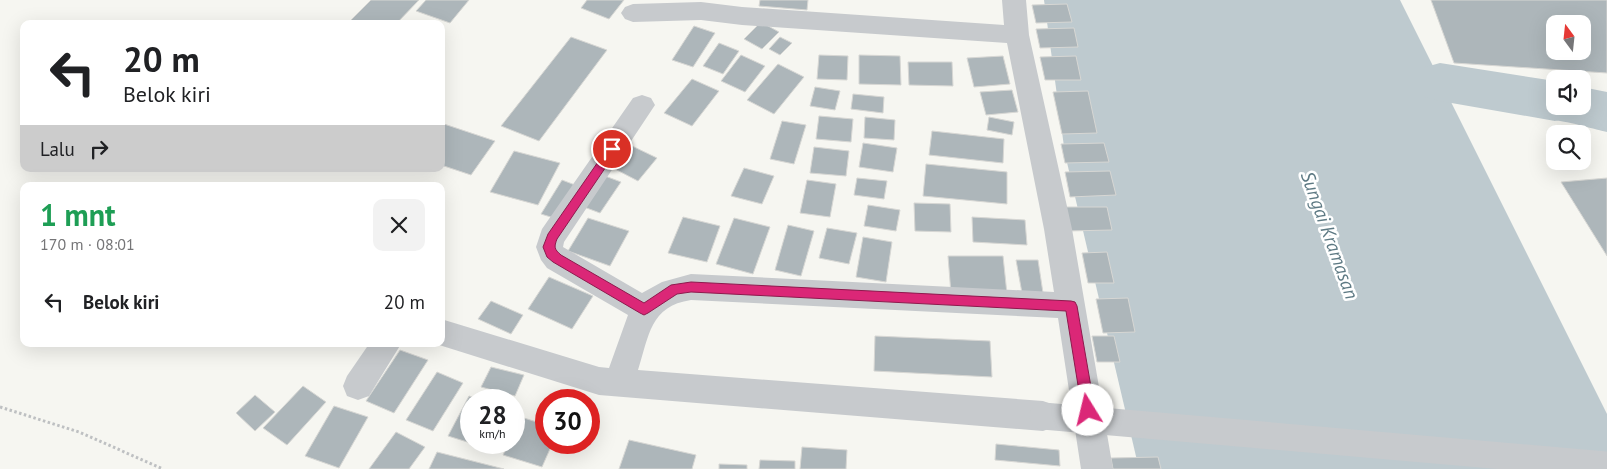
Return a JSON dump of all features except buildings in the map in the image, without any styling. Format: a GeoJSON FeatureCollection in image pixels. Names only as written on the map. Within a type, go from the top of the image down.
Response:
{"type":"FeatureCollection","features":[{"type":"Feature","properties":{"kind":"street"},"geometry":{"type":"LineString","coordinates":[[1014,0],[1017,35],[1058,229],[1097,469]]}},
{"type":"Feature","properties":{"kind":"street"},"geometry":{"type":"LineString","coordinates":[[633,12],[703,6],[742,16],[1017,35]]}},
{"type":"Feature","properties":{"kind":"street"},"geometry":{"type":"LineString","coordinates":[[642,104],[552,237],[549,247],[551,253],[557,258],[644,310]]}},
{"type":"Feature","properties":{"kind":"street"},"geometry":{"type":"LineString","coordinates":[[619,383],[644,310],[660,297],[675,289],[691,287],[1071,306]]}},
{"type":"Feature","properties":{"kind":"street"},"geometry":{"type":"LineString","coordinates":[[445,333],[599,381],[1043,416],[1607,465]]}},
{"type":"Feature","properties":{"kind":"street"},"geometry":{"type":"LineString","coordinates":[[358,386],[384,347]]}},
{"type":"Feature","properties":{"kind":"path"},"geometry":{"type":"LineString","coordinates":[[0,407],[79,432],[163,469]]}},
{"type":"Feature","properties":{"kind":"water","name":"Sungai Kramasan"},"geometry":{"type":"Polygon","coordinates":[[[1044,0],[1400,0],[1607,414],[1607,469],[1139,469],[1065,154],[1044,0]]]}},
{"type":"Feature","properties":{"kind":"waterway"},"geometry":{"type":"LineString","coordinates":[[1440,82],[1546,100]]}},
{"type":"Feature","properties":{"kind":"waterway"},"geometry":{"type":"LineString","coordinates":[[1591,109],[1607,112]]}},
{"type":"Feature","properties":{"kind":"route"},"geometry":{"type":"LineString","coordinates":[[612,149],[552,237],[549,247],[551,253],[557,258],[644,310],[660,297],[675,289],[691,287],[1071,306],[1088,410]]}}]}
